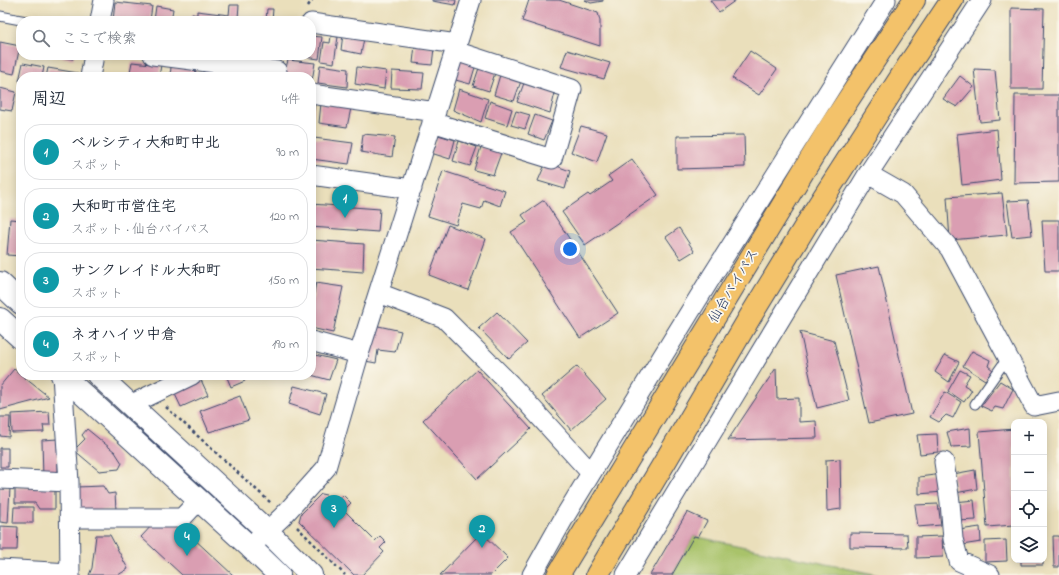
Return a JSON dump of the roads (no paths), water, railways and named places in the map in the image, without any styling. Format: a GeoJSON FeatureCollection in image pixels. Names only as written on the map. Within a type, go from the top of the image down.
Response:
{"type":"FeatureCollection","features":[{"type":"Feature","properties":{"kind":"highway","name":"仙台バイパス"},"geometry":{"type":"LineString","coordinates":[[558,575],[828,130],[914,0]]}},
{"type":"Feature","properties":{"kind":"highway","name":"仙台バイパス"},"geometry":{"type":"LineString","coordinates":[[597,575],[816,209],[952,0]]}},
{"type":"Feature","properties":{"kind":"street"},"geometry":{"type":"LineString","coordinates":[[101,16],[104,0]]}},
{"type":"Feature","properties":{"kind":"street"},"geometry":{"type":"LineString","coordinates":[[250,547],[283,516],[326,468],[360,354],[471,0]]}},
{"type":"Feature","properties":{"kind":"street"},"geometry":{"type":"LineString","coordinates":[[532,575],[565,516],[712,276],[886,0]]}},
{"type":"Feature","properties":{"kind":"street"},"geometry":{"type":"LineString","coordinates":[[626,575],[868,174],[982,0]]}},
{"type":"Feature","properties":{"kind":"street"},"geometry":{"type":"LineString","coordinates":[[316,24],[456,48],[572,89],[552,159],[434,117],[316,95]]}},
{"type":"Feature","properties":{"kind":"street"},"geometry":{"type":"LineString","coordinates":[[91,72],[93,60]]}},
{"type":"Feature","properties":{"kind":"street"},"geometry":{"type":"LineString","coordinates":[[192,60],[277,71]]}},
{"type":"Feature","properties":{"kind":"street"},"geometry":{"type":"LineString","coordinates":[[868,174],[903,194],[950,249],[1034,406],[1059,401]]}},
{"type":"Feature","properties":{"kind":"street"},"geometry":{"type":"LineString","coordinates":[[316,176],[412,189]]}},
{"type":"Feature","properties":{"kind":"street"},"geometry":{"type":"LineString","coordinates":[[0,283],[16,298]]}},
{"type":"Feature","properties":{"kind":"street"},"geometry":{"type":"LineString","coordinates":[[379,293],[444,318],[510,384],[591,473]]}},
{"type":"Feature","properties":{"kind":"street"},"geometry":{"type":"LineString","coordinates":[[0,319],[16,333]]}},
{"type":"Feature","properties":{"kind":"street"},"geometry":{"type":"LineString","coordinates":[[316,342],[360,354]]}},
{"type":"Feature","properties":{"kind":"street"},"geometry":{"type":"LineString","coordinates":[[0,569],[70,574],[69,482],[62,380]]}},
{"type":"Feature","properties":{"kind":"street"},"geometry":{"type":"LineString","coordinates":[[67,380],[279,575]]}},
{"type":"Feature","properties":{"kind":"street"},"geometry":{"type":"LineString","coordinates":[[103,380],[267,531],[291,566],[311,575]]}},
{"type":"Feature","properties":{"kind":"street"},"geometry":{"type":"LineString","coordinates":[[130,405],[182,380]]}},
{"type":"Feature","properties":{"kind":"street"},"geometry":{"type":"LineString","coordinates":[[944,462],[950,502],[953,539],[959,561],[990,575]]}},
{"type":"Feature","properties":{"kind":"street"},"geometry":{"type":"LineString","coordinates":[[0,480],[69,482]]}},
{"type":"Feature","properties":{"kind":"street"},"geometry":{"type":"LineString","coordinates":[[70,518],[182,518],[199,500]]}},
{"type":"Feature","properties":{"kind":"lane"},"geometry":{"type":"LineString","coordinates":[[0,16],[16,19]]}},
{"type":"Feature","properties":{"kind":"lane"},"geometry":{"type":"LineString","coordinates":[[976,404],[1008,357]]}},
{"type":"Feature","properties":{"kind":"place","name":"ベルシティ大和町中北"},"geometry":{"type":"Point","coordinates":[345,218]}},
{"type":"Feature","properties":{"kind":"place","name":"サンクレイドル大和町"},"geometry":{"type":"Point","coordinates":[334,528]}},
{"type":"Feature","properties":{"kind":"place","name":"大和町市営住宅"},"geometry":{"type":"Point","coordinates":[482,548]}},
{"type":"Feature","properties":{"kind":"place","name":"ネオハイツ中倉"},"geometry":{"type":"Point","coordinates":[187,556]}}]}
